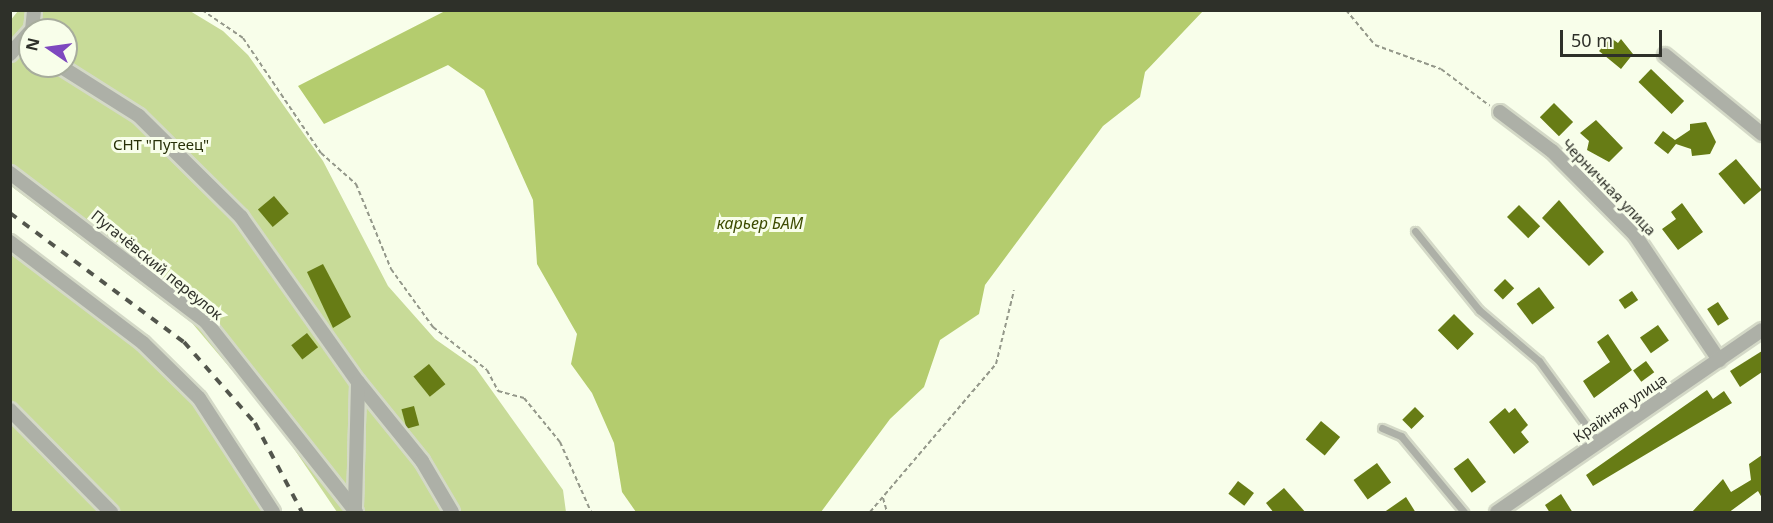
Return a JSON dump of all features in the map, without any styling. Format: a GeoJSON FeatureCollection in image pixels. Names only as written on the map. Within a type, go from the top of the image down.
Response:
{"type":"FeatureCollection","features":[{"type":"Feature","properties":{"kind":"street"},"geometry":{"type":"LineString","coordinates":[[1665,55],[1762,134]]}},
{"type":"Feature","properties":{"kind":"street"},"geometry":{"type":"LineString","coordinates":[[78,77],[139,116],[241,217],[358,382],[422,461],[452,513]]}},
{"type":"Feature","properties":{"kind":"street","name":"Черничная улица"},"geometry":{"type":"LineString","coordinates":[[1500,112],[1552,151],[1635,235],[1719,360]]}},
{"type":"Feature","properties":{"kind":"street","name":"Пугачёвский переулок"},"geometry":{"type":"LineString","coordinates":[[10,173],[206,322],[355,510]]}},
{"type":"Feature","properties":{"kind":"street"},"geometry":{"type":"LineString","coordinates":[[10,242],[143,342],[199,398],[273,513]]}},
{"type":"Feature","properties":{"kind":"street","name":"Крайняя улица"},"geometry":{"type":"LineString","coordinates":[[1497,513],[1762,330]]}},
{"type":"Feature","properties":{"kind":"street"},"geometry":{"type":"LineString","coordinates":[[355,510],[358,382]]}},
{"type":"Feature","properties":{"kind":"street"},"geometry":{"type":"LineString","coordinates":[[10,410],[111,513]]}},
{"type":"Feature","properties":{"kind":"lane"},"geometry":{"type":"LineString","coordinates":[[1415,231],[1479,310],[1539,361],[1599,442]]}},
{"type":"Feature","properties":{"kind":"lane"},"geometry":{"type":"LineString","coordinates":[[1382,428],[1401,436],[1464,513]]}},
{"type":"Feature","properties":{"kind":"path"},"geometry":{"type":"LineString","coordinates":[[202,10],[243,38],[321,153],[356,184],[391,269],[434,327],[487,370],[498,391],[524,398],[560,442],[591,513]]}},
{"type":"Feature","properties":{"kind":"path"},"geometry":{"type":"LineString","coordinates":[[1346,10],[1376,45],[1441,69],[1500,112]]}},
{"type":"Feature","properties":{"kind":"path"},"geometry":{"type":"LineString","coordinates":[[870,513],[996,363],[1014,290]]}},
{"type":"Feature","properties":{"kind":"path"},"geometry":{"type":"LineString","coordinates":[[883,496],[887,513]]}},
{"type":"Feature","properties":{"kind":"green space","name":"СНТ \"Путеец\""},"geometry":{"type":"Polygon","coordinates":[[[18,11],[190,11],[223,31],[248,55],[323,161],[388,286],[435,339],[475,367],[563,490],[566,512],[337,512],[275,421],[192,323],[11,186],[10,21],[18,11]]]}},
{"type":"Feature","properties":{"kind":"green space"},"geometry":{"type":"Polygon","coordinates":[[[10,254],[121,330],[199,406],[265,512],[11,512],[10,254]]]}},
{"type":"Feature","properties":{"kind":"water","name":"карьер БАМ"},"geometry":{"type":"Polygon","coordinates":[[[447,10],[1203,11],[1145,72],[1140,97],[1103,126],[985,285],[979,314],[940,340],[924,387],[890,419],[821,512],[636,512],[622,492],[614,443],[592,393],[571,364],[577,334],[537,264],[533,200],[484,90],[448,65],[324,124],[298,86],[447,10]]]}},
{"type":"Feature","properties":{"kind":"building"},"geometry":{"type":"Polygon","coordinates":[[[1611,38],[1618,43],[1621,39],[1633,54],[1621,69],[1599,51],[1611,38]]]}},
{"type":"Feature","properties":{"kind":"building"},"geometry":{"type":"Polygon","coordinates":[[[1651,69],[1684,101],[1672,114],[1638,82],[1651,69]]]}},
{"type":"Feature","properties":{"kind":"building"},"geometry":{"type":"Polygon","coordinates":[[[1554,103],[1573,122],[1559,136],[1540,117],[1554,103]]]}},
{"type":"Feature","properties":{"kind":"building"},"geometry":{"type":"Polygon","coordinates":[[[1596,120],[1623,148],[1609,162],[1587,150],[1589,141],[1580,133],[1596,120]]]}},
{"type":"Feature","properties":{"kind":"building"},"geometry":{"type":"Polygon","coordinates":[[[1706,122],[1716,142],[1710,154],[1692,156],[1691,149],[1676,144],[1668,154],[1654,143],[1663,131],[1675,140],[1690,130],[1690,124],[1706,122]]]}},
{"type":"Feature","properties":{"kind":"building"},"geometry":{"type":"Polygon","coordinates":[[[1736,159],[1762,190],[1744,204],[1718,174],[1736,159]]]}},
{"type":"Feature","properties":{"kind":"building"},"geometry":{"type":"Polygon","coordinates":[[[274,196],[289,214],[273,227],[258,209],[274,196]]]}},
{"type":"Feature","properties":{"kind":"building"},"geometry":{"type":"Polygon","coordinates":[[[1559,200],[1604,252],[1589,266],[1542,218],[1559,200]]]}},
{"type":"Feature","properties":{"kind":"building"},"geometry":{"type":"Polygon","coordinates":[[[1682,203],[1703,232],[1678,250],[1662,229],[1676,219],[1671,212],[1682,203]]]}},
{"type":"Feature","properties":{"kind":"building"},"geometry":{"type":"Polygon","coordinates":[[[1519,205],[1540,226],[1528,238],[1507,217],[1519,205]]]}},
{"type":"Feature","properties":{"kind":"building"},"geometry":{"type":"Polygon","coordinates":[[[323,264],[351,317],[333,328],[307,272],[323,264]]]}},
{"type":"Feature","properties":{"kind":"building"},"geometry":{"type":"Polygon","coordinates":[[[1505,279],[1514,288],[1503,300],[1494,290],[1505,279]]]}},
{"type":"Feature","properties":{"kind":"building"},"geometry":{"type":"Polygon","coordinates":[[[1539,287],[1555,308],[1532,325],[1517,304],[1539,287]]]}},
{"type":"Feature","properties":{"kind":"building"},"geometry":{"type":"Polygon","coordinates":[[[1632,291],[1638,300],[1625,309],[1619,300],[1632,291]]]}},
{"type":"Feature","properties":{"kind":"building"},"geometry":{"type":"Polygon","coordinates":[[[1718,302],[1729,319],[1718,326],[1707,309],[1718,302]]]}},
{"type":"Feature","properties":{"kind":"building"},"geometry":{"type":"Polygon","coordinates":[[[1454,314],[1474,334],[1458,350],[1438,330],[1454,314]]]}},
{"type":"Feature","properties":{"kind":"building"},"geometry":{"type":"Polygon","coordinates":[[[1658,325],[1669,341],[1651,353],[1640,338],[1658,325]]]}},
{"type":"Feature","properties":{"kind":"building"},"geometry":{"type":"Polygon","coordinates":[[[307,333],[318,347],[302,359],[291,345],[307,333]]]}},
{"type":"Feature","properties":{"kind":"building"},"geometry":{"type":"Polygon","coordinates":[[[1608,334],[1632,370],[1594,398],[1583,381],[1610,362],[1597,342],[1608,334]]]}},
{"type":"Feature","properties":{"kind":"building"},"geometry":{"type":"Polygon","coordinates":[[[1762,351],[1762,372],[1740,387],[1730,371],[1762,351]]]}},
{"type":"Feature","properties":{"kind":"building"},"geometry":{"type":"Polygon","coordinates":[[[1646,361],[1654,372],[1641,382],[1633,370],[1646,361]]]}},
{"type":"Feature","properties":{"kind":"building"},"geometry":{"type":"Polygon","coordinates":[[[429,364],[445,384],[430,397],[413,377],[429,364]]]}},
{"type":"Feature","properties":{"kind":"building"},"geometry":{"type":"Polygon","coordinates":[[[1707,390],[1713,399],[1724,391],[1732,403],[1593,486],[1586,475],[1707,390]]]}},
{"type":"Feature","properties":{"kind":"building"},"geometry":{"type":"Polygon","coordinates":[[[414,406],[419,425],[407,429],[401,409],[414,406]]]}},
{"type":"Feature","properties":{"kind":"building"},"geometry":{"type":"Polygon","coordinates":[[[1415,407],[1424,416],[1411,429],[1402,420],[1415,407]]]}},
{"type":"Feature","properties":{"kind":"building"},"geometry":{"type":"Polygon","coordinates":[[[1505,408],[1509,413],[1515,408],[1528,425],[1521,432],[1529,442],[1514,454],[1489,422],[1505,408]]]}},
{"type":"Feature","properties":{"kind":"building"},"geometry":{"type":"Polygon","coordinates":[[[1321,421],[1340,437],[1325,455],[1306,439],[1321,421]]]}},
{"type":"Feature","properties":{"kind":"building"},"geometry":{"type":"Polygon","coordinates":[[[1762,455],[1762,498],[1758,491],[1728,513],[1691,513],[1723,479],[1731,492],[1751,480],[1749,464],[1762,455]]]}},
{"type":"Feature","properties":{"kind":"building"},"geometry":{"type":"Polygon","coordinates":[[[1468,458],[1486,482],[1472,493],[1454,469],[1468,458]]]}},
{"type":"Feature","properties":{"kind":"building"},"geometry":{"type":"Polygon","coordinates":[[[1377,463],[1391,482],[1368,499],[1354,480],[1377,463]]]}},
{"type":"Feature","properties":{"kind":"building"},"geometry":{"type":"Polygon","coordinates":[[[1238,481],[1254,493],[1244,506],[1228,494],[1238,481]]]}},
{"type":"Feature","properties":{"kind":"building"},"geometry":{"type":"Polygon","coordinates":[[[1284,488],[1306,513],[1274,513],[1266,503],[1284,488]]]}},
{"type":"Feature","properties":{"kind":"building"},"geometry":{"type":"Polygon","coordinates":[[[1561,494],[1573,513],[1550,513],[1545,505],[1561,494]]]}},
{"type":"Feature","properties":{"kind":"building"},"geometry":{"type":"Polygon","coordinates":[[[1406,497],[1416,513],[1383,513],[1406,497]]]}},
{"type":"Feature","properties":{"kind":"railway"},"geometry":{"type":"LineString","coordinates":[[10,213],[184,342],[255,423],[302,512]]}}]}
